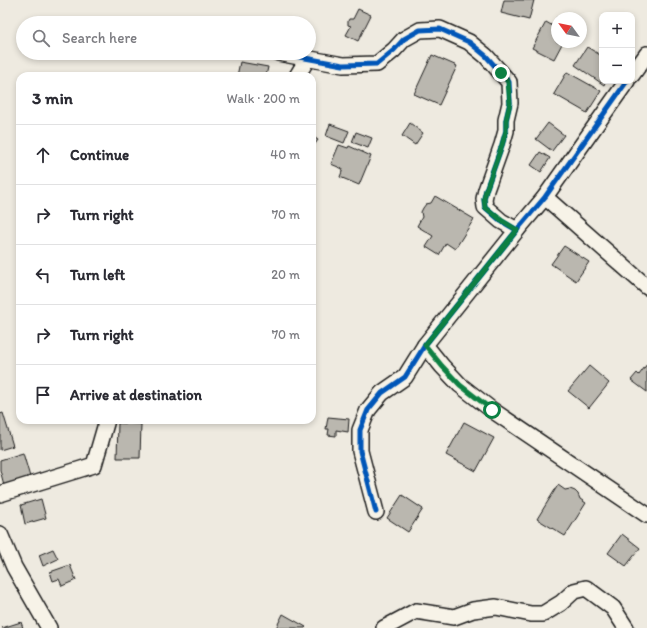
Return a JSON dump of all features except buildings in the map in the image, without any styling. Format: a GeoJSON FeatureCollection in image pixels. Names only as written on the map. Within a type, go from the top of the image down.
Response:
{"type":"FeatureCollection","features":[{"type":"Feature","properties":{"kind":"street"},"geometry":{"type":"LineString","coordinates":[[316,60],[343,65],[377,64],[394,50],[404,38],[420,30],[440,29],[469,42],[486,56],[508,82],[510,103],[506,120],[506,131],[486,190],[484,199],[485,207],[501,220],[517,230]]}},
{"type":"Feature","properties":{"kind":"street"},"geometry":{"type":"LineString","coordinates":[[635,71],[647,54]]}},
{"type":"Feature","properties":{"kind":"street"},"geometry":{"type":"LineString","coordinates":[[299,72],[307,60]]}},
{"type":"Feature","properties":{"kind":"street"},"geometry":{"type":"LineString","coordinates":[[376,512],[360,451],[360,430],[368,410],[382,393],[405,377],[425,345],[545,197],[626,84]]}},
{"type":"Feature","properties":{"kind":"street"},"geometry":{"type":"LineString","coordinates":[[545,197],[647,287]]}},
{"type":"Feature","properties":{"kind":"street"},"geometry":{"type":"LineString","coordinates":[[425,345],[460,385],[481,402],[647,515]]}},
{"type":"Feature","properties":{"kind":"street"},"geometry":{"type":"LineString","coordinates":[[0,494],[94,465],[106,424]]}},
{"type":"Feature","properties":{"kind":"street"},"geometry":{"type":"LineString","coordinates":[[0,534],[14,567],[49,628]]}},
{"type":"Feature","properties":{"kind":"street"},"geometry":{"type":"LineString","coordinates":[[384,628],[416,611],[454,617],[473,610],[496,607],[530,614],[543,614],[560,603],[574,591],[586,588],[613,608],[626,628]]}},
{"type":"Feature","properties":{"kind":"cycle path"},"geometry":{"type":"LineString","coordinates":[[316,60],[343,65],[377,64],[394,50],[404,39],[420,30],[440,29],[469,42],[486,56],[509,82],[510,103],[506,120],[506,131],[486,190],[484,199],[485,207],[501,221],[517,230]]}},
{"type":"Feature","properties":{"kind":"cycle path"},"geometry":{"type":"LineString","coordinates":[[376,512],[360,451],[360,430],[368,410],[382,393],[405,377],[425,345],[545,197],[625,84]]}},
{"type":"Feature","properties":{"kind":"route"},"geometry":{"type":"LineString","coordinates":[[492,410],[460,385],[425,345],[517,230],[501,220],[485,207],[484,199],[506,131],[506,120],[510,103],[508,82],[501,73]]}}]}
